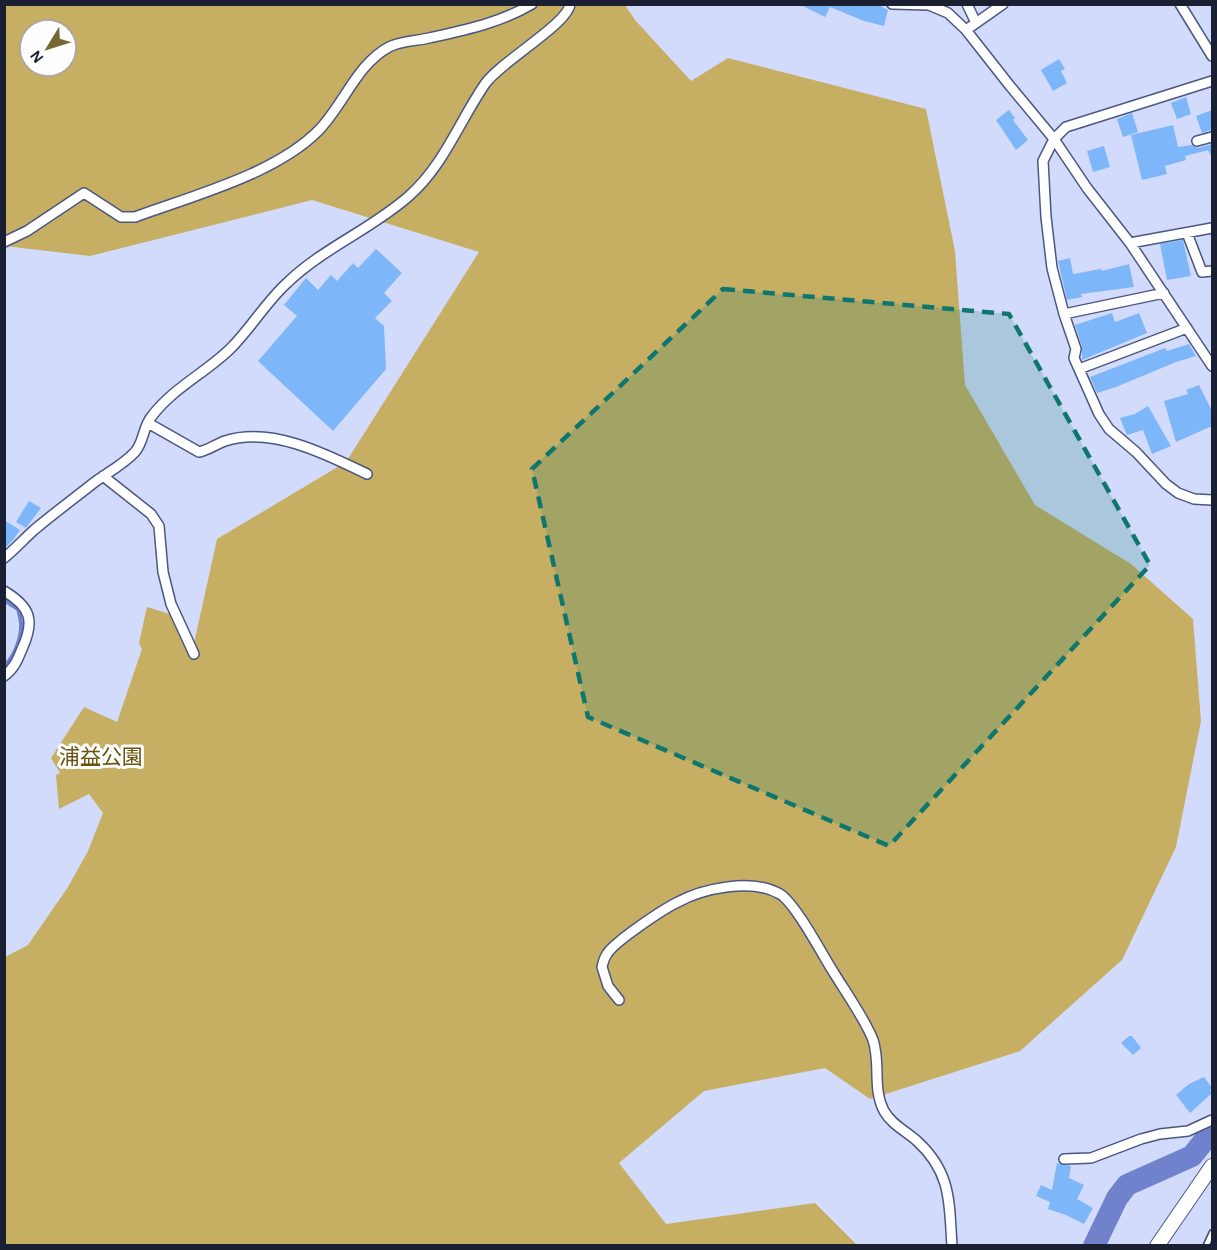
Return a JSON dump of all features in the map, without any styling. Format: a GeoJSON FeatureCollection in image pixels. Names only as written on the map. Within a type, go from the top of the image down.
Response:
{"type":"FeatureCollection","features":[{"type":"Feature","properties":{"kind":"main road"},"geometry":{"type":"LineString","coordinates":[[1157,1245],[1212,1166]]}},
{"type":"Feature","properties":{"kind":"street"},"geometry":{"type":"LineString","coordinates":[[4,242],[27,231],[84,193],[121,217],[135,217],[246,175],[288,155],[319,130],[370,59],[391,45],[486,25],[517,13],[532,4]]}},
{"type":"Feature","properties":{"kind":"street"},"geometry":{"type":"LineString","coordinates":[[4,558],[32,531],[137,451],[144,438],[149,418],[160,406],[229,350],[285,284],[303,268],[392,211],[411,194],[434,169],[486,83],[498,69],[560,21],[570,9],[570,4]]}},
{"type":"Feature","properties":{"kind":"street"},"geometry":{"type":"LineString","coordinates":[[892,4],[929,5],[948,13],[966,30],[1054,139],[1087,188],[1130,243],[1212,365]]}},
{"type":"Feature","properties":{"kind":"street"},"geometry":{"type":"LineString","coordinates":[[967,4],[976,23]]}},
{"type":"Feature","properties":{"kind":"street"},"geometry":{"type":"LineString","coordinates":[[966,30],[1003,4]]}},
{"type":"Feature","properties":{"kind":"street"},"geometry":{"type":"LineString","coordinates":[[1180,4],[1212,56]]}},
{"type":"Feature","properties":{"kind":"street"},"geometry":{"type":"LineString","coordinates":[[1212,81],[1066,127],[1054,139],[1043,161],[1053,268],[1064,314],[1076,349],[1074,357],[1099,414],[1109,429],[1136,452],[1166,484],[1178,493],[1194,499],[1212,500]]}},
{"type":"Feature","properties":{"kind":"street"},"geometry":{"type":"LineString","coordinates":[[1197,141],[1212,137]]}},
{"type":"Feature","properties":{"kind":"street"},"geometry":{"type":"LineString","coordinates":[[1130,243],[1212,228]]}},
{"type":"Feature","properties":{"kind":"street"},"geometry":{"type":"LineString","coordinates":[[1188,233],[1202,272],[1212,271]]}},
{"type":"Feature","properties":{"kind":"street"},"geometry":{"type":"LineString","coordinates":[[1064,314],[1164,292]]}},
{"type":"Feature","properties":{"kind":"street"},"geometry":{"type":"LineString","coordinates":[[1079,369],[1187,328]]}},
{"type":"Feature","properties":{"kind":"street"},"geometry":{"type":"LineString","coordinates":[[148,423],[199,452],[224,441],[246,437],[273,439],[327,455],[367,474]]}},
{"type":"Feature","properties":{"kind":"street"},"geometry":{"type":"LineString","coordinates":[[103,476],[151,514],[159,526],[163,572],[171,604],[194,654]]}},
{"type":"Feature","properties":{"kind":"street"},"geometry":{"type":"LineString","coordinates":[[4,591],[23,605],[30,624],[29,634],[15,666],[4,676]]}},
{"type":"Feature","properties":{"kind":"street"},"geometry":{"type":"LineString","coordinates":[[619,1000],[608,986],[602,967],[607,953],[658,912],[685,898],[731,886],[762,887],[782,895],[804,923],[872,1038],[878,1059],[876,1087],[884,1111],[896,1126],[918,1142],[937,1165],[948,1188],[952,1245]]}},
{"type":"Feature","properties":{"kind":"street"},"geometry":{"type":"LineString","coordinates":[[1064,1158],[1091,1158],[1141,1139],[1188,1131],[1212,1120]]}},
{"type":"Feature","properties":{"kind":"lane"},"geometry":{"type":"LineString","coordinates":[[1206,1245],[1212,1233]]}},
{"type":"Feature","properties":{"kind":"highlighted area"},"geometry":{"type":"Polygon","coordinates":[[[723,289],[1009,314],[1150,565],[889,846],[588,717],[532,469],[723,289]]]}},
{"type":"Feature","properties":{"kind":"green space","name":"浦益公園"},"geometry":{"type":"Polygon","coordinates":[[[5,5],[625,5],[635,20],[691,81],[728,58],[926,109],[955,251],[965,385],[1035,505],[1131,564],[1193,619],[1201,721],[1176,847],[1122,960],[1020,1051],[870,1099],[825,1068],[704,1091],[619,1163],[666,1224],[815,1203],[857,1245],[5,1245],[5,957],[28,945],[68,887],[88,851],[103,813],[89,794],[59,809],[56,775],[60,773],[51,758],[84,707],[117,722],[142,649],[139,643],[147,607],[170,614],[191,657],[217,539],[346,462],[479,252],[312,200],[90,256],[5,246],[5,5]]]}},
{"type":"Feature","properties":{"kind":"building"},"geometry":{"type":"Polygon","coordinates":[[[799,4],[877,4],[888,10],[884,26],[864,21],[830,7],[825,17],[799,4]]]}},
{"type":"Feature","properties":{"kind":"building"},"geometry":{"type":"Polygon","coordinates":[[[1059,59],[1065,69],[1061,71],[1067,83],[1053,91],[1041,70],[1059,59]]]}},
{"type":"Feature","properties":{"kind":"building"},"geometry":{"type":"Polygon","coordinates":[[[1186,97],[1191,114],[1177,119],[1171,103],[1186,97]]]}},
{"type":"Feature","properties":{"kind":"building"},"geometry":{"type":"Polygon","coordinates":[[[1009,110],[1015,118],[1013,120],[1028,140],[1016,150],[996,120],[1009,110]]]}},
{"type":"Feature","properties":{"kind":"building"},"geometry":{"type":"Polygon","coordinates":[[[1212,110],[1212,130],[1202,133],[1196,116],[1212,110]]]}},
{"type":"Feature","properties":{"kind":"building"},"geometry":{"type":"Polygon","coordinates":[[[1132,113],[1138,132],[1123,137],[1117,119],[1132,113]]]}},
{"type":"Feature","properties":{"kind":"building"},"geometry":{"type":"Polygon","coordinates":[[[1173,125],[1178,147],[1192,145],[1198,148],[1212,144],[1212,158],[1208,150],[1185,156],[1186,160],[1165,166],[1167,174],[1142,180],[1131,135],[1173,125]]]}},
{"type":"Feature","properties":{"kind":"building"},"geometry":{"type":"Polygon","coordinates":[[[1104,146],[1110,167],[1093,172],[1087,151],[1104,146]]]}},
{"type":"Feature","properties":{"kind":"building"},"geometry":{"type":"Polygon","coordinates":[[[1183,240],[1191,276],[1167,280],[1160,244],[1183,240]]]}},
{"type":"Feature","properties":{"kind":"building"},"geometry":{"type":"Polygon","coordinates":[[[376,249],[402,273],[384,293],[392,301],[375,318],[384,326],[386,369],[333,431],[258,361],[297,316],[284,305],[306,278],[318,290],[331,275],[337,281],[353,263],[358,268],[376,249]]]}},
{"type":"Feature","properties":{"kind":"building"},"geometry":{"type":"Polygon","coordinates":[[[1070,258],[1073,274],[1101,269],[1102,271],[1129,264],[1134,287],[1081,294],[1082,297],[1067,300],[1058,261],[1070,258]]]}},
{"type":"Feature","properties":{"kind":"building"},"geometry":{"type":"Polygon","coordinates":[[[1112,313],[1115,322],[1139,313],[1147,333],[1082,360],[1082,347],[1075,325],[1112,313]]]}},
{"type":"Feature","properties":{"kind":"building"},"geometry":{"type":"Polygon","coordinates":[[[1189,344],[1196,356],[1116,387],[1097,393],[1090,377],[1165,348],[1167,351],[1189,344]]]}},
{"type":"Feature","properties":{"kind":"building"},"geometry":{"type":"Polygon","coordinates":[[[1199,385],[1212,411],[1212,426],[1176,442],[1164,401],[1188,394],[1186,390],[1199,385]]]}},
{"type":"Feature","properties":{"kind":"building"},"geometry":{"type":"Polygon","coordinates":[[[1148,406],[1171,446],[1152,454],[1143,430],[1127,435],[1120,418],[1135,414],[1148,406]]]}},
{"type":"Feature","properties":{"kind":"building"},"geometry":{"type":"Polygon","coordinates":[[[29,501],[41,508],[26,528],[16,522],[29,501]]]}},
{"type":"Feature","properties":{"kind":"building"},"geometry":{"type":"Polygon","coordinates":[[[4,520],[20,530],[4,549],[4,520]]]}},
{"type":"Feature","properties":{"kind":"building"},"geometry":{"type":"Polygon","coordinates":[[[1132,1036],[1141,1048],[1133,1055],[1121,1043],[1132,1036]]]}},
{"type":"Feature","properties":{"kind":"building"},"geometry":{"type":"Polygon","coordinates":[[[1204,1077],[1212,1088],[1210,1090],[1212,1093],[1190,1113],[1176,1095],[1189,1084],[1204,1077]]]}},
{"type":"Feature","properties":{"kind":"building"},"geometry":{"type":"Polygon","coordinates":[[[1057,1163],[1071,1166],[1069,1178],[1084,1185],[1077,1199],[1093,1208],[1084,1224],[1048,1209],[1050,1202],[1036,1196],[1041,1185],[1052,1190],[1057,1163]]]}},
{"type":"Feature","properties":{"kind":"waterway"},"geometry":{"type":"LineString","coordinates":[[4,600],[18,609],[21,624],[17,647],[4,666]]}},
{"type":"Feature","properties":{"kind":"waterway"},"geometry":{"type":"LineString","coordinates":[[1094,1246],[1117,1198],[1127,1185],[1192,1156],[1211,1132]]}}]}
